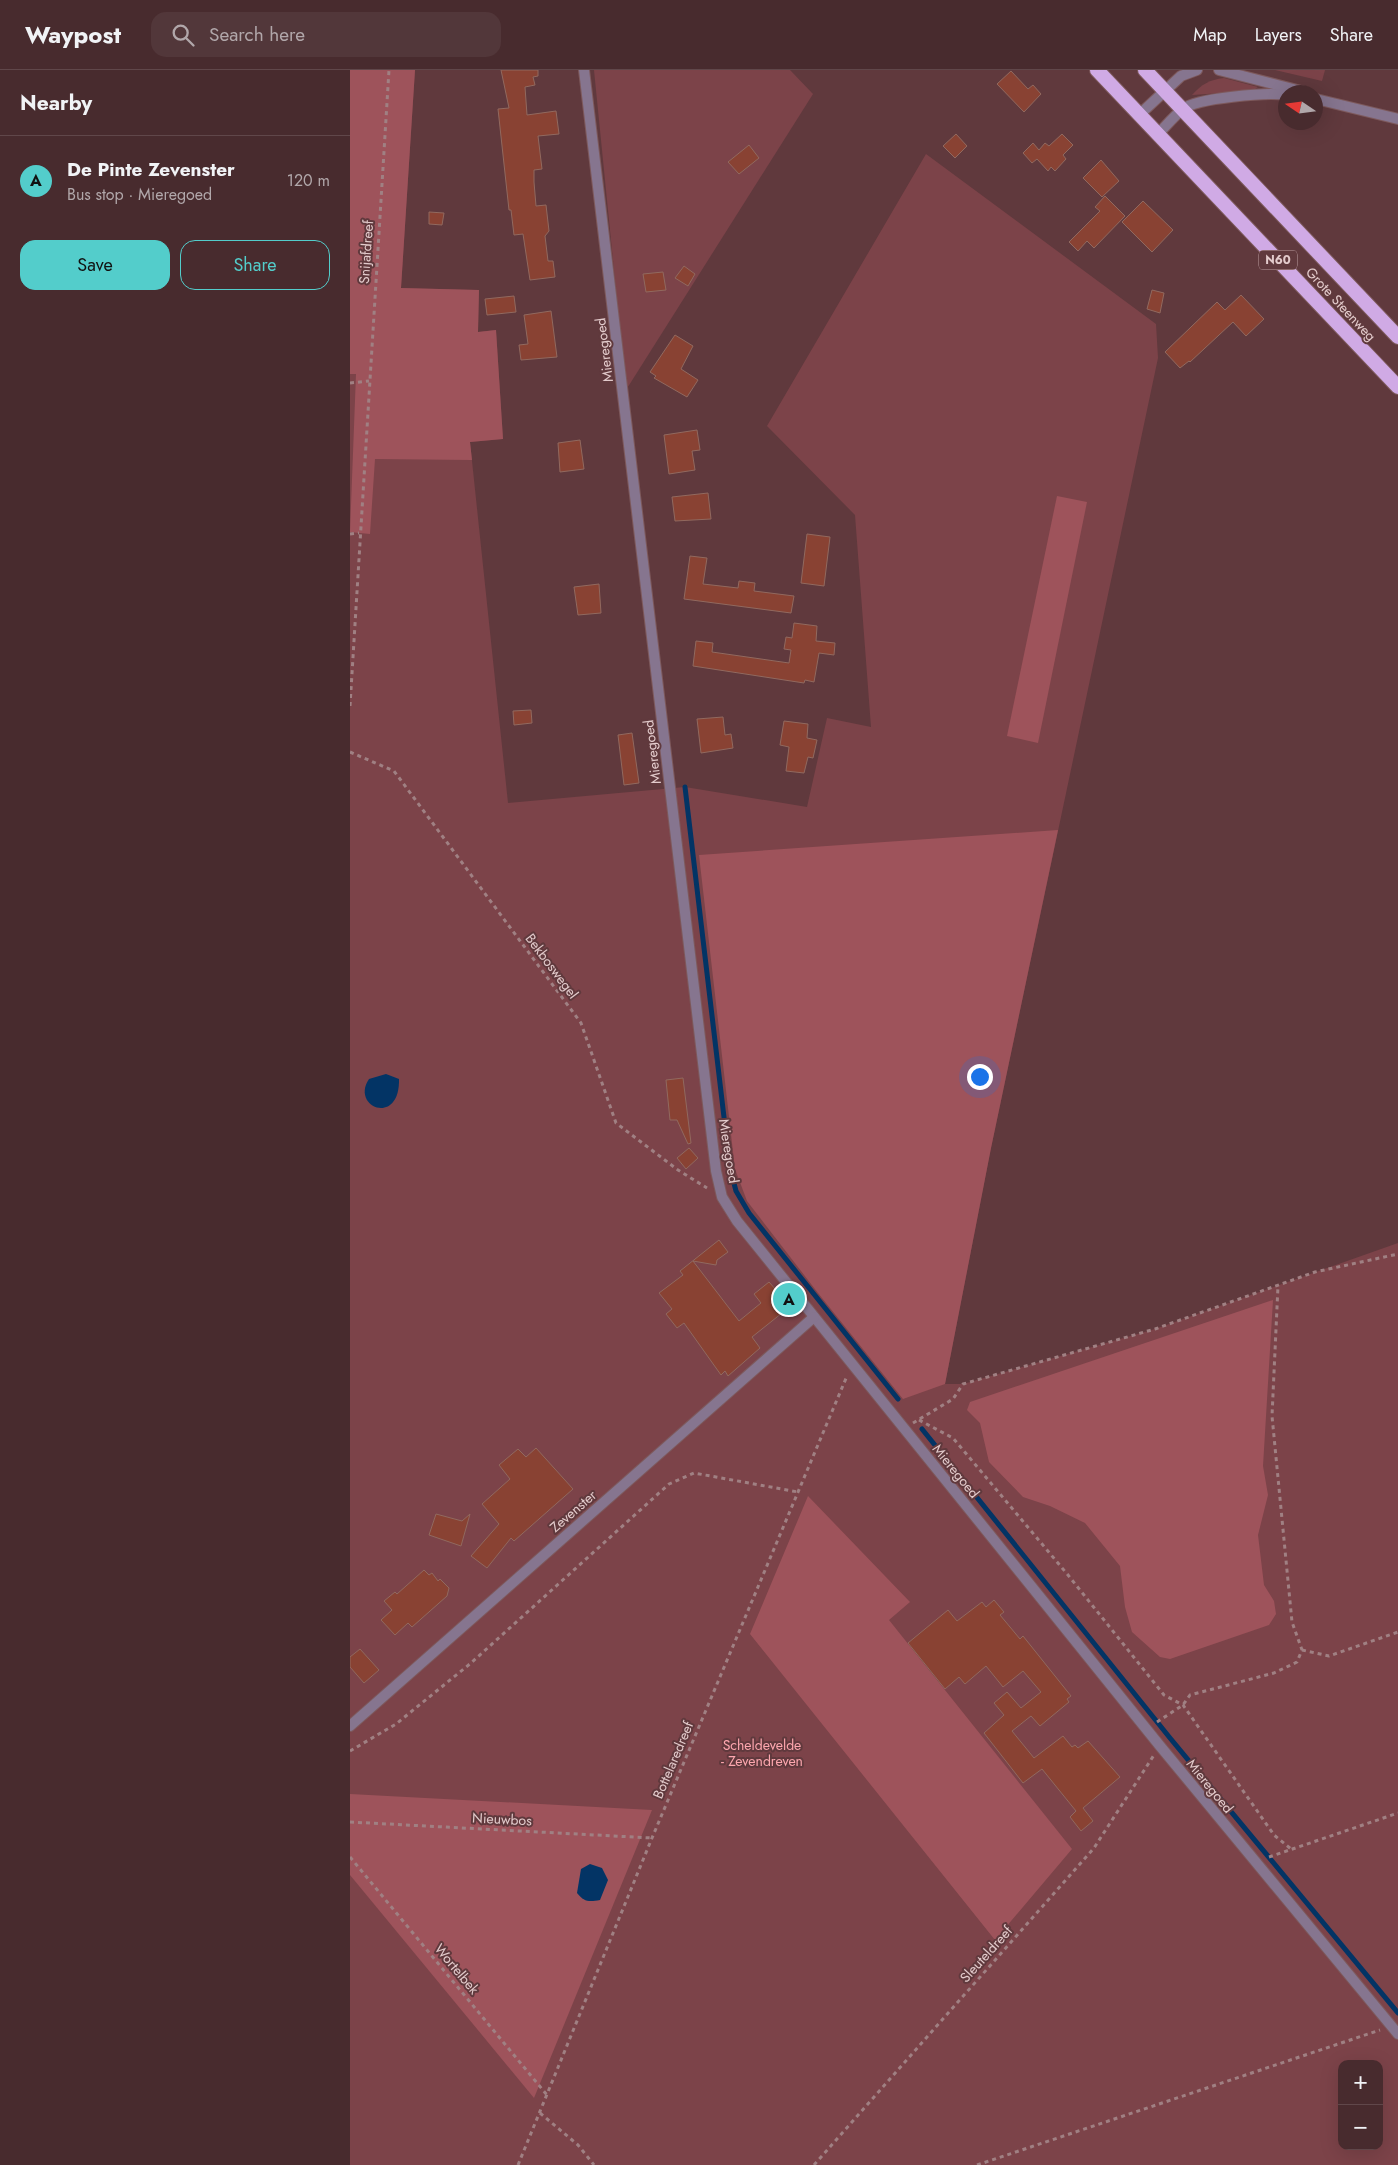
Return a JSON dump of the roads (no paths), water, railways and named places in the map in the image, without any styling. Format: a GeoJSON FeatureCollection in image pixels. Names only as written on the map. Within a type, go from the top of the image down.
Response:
{"type":"FeatureCollection","features":[{"type":"Feature","properties":{"kind":"highway","name":"Grote Steenweg"},"geometry":{"type":"LineString","coordinates":[[1097,70],[1398,387]]}},
{"type":"Feature","properties":{"kind":"highway","name":"Grote Steenweg"},"geometry":{"type":"LineString","coordinates":[[1145,70],[1398,337]]}},
{"type":"Feature","properties":{"kind":"street","name":"Mieregoed"},"geometry":{"type":"LineString","coordinates":[[584,70],[715,1161],[722,1197],[737,1221],[852,1366],[1144,1727],[1395,2030]]}},
{"type":"Feature","properties":{"kind":"street"},"geometry":{"type":"LineString","coordinates":[[1139,116],[1181,76],[1196,70]]}},
{"type":"Feature","properties":{"kind":"street"},"geometry":{"type":"LineString","coordinates":[[1219,70],[1278,85]]}},
{"type":"Feature","properties":{"kind":"street"},"geometry":{"type":"LineString","coordinates":[[1158,134],[1183,108],[1208,101],[1253,95],[1278,95]]}},
{"type":"Feature","properties":{"kind":"street"},"geometry":{"type":"LineString","coordinates":[[1323,101],[1398,119]]}},
{"type":"Feature","properties":{"kind":"street","name":"Zevenster"},"geometry":{"type":"LineString","coordinates":[[350,1726],[814,1317]]}},
{"type":"Feature","properties":{"kind":"water"},"geometry":{"type":"Polygon","coordinates":[[[386,1074],[399,1079],[397,1094],[392,1103],[385,1107],[377,1108],[370,1104],[366,1098],[365,1089],[369,1079],[386,1074]]]}},
{"type":"Feature","properties":{"kind":"water"},"geometry":{"type":"Polygon","coordinates":[[[590,1864],[602,1868],[608,1880],[600,1900],[587,1901],[577,1893],[581,1869],[590,1864]]]}},
{"type":"Feature","properties":{"kind":"waterway"},"geometry":{"type":"LineString","coordinates":[[685,787],[730,1168],[736,1191],[749,1213],[898,1399]]}},
{"type":"Feature","properties":{"kind":"waterway"},"geometry":{"type":"LineString","coordinates":[[922,1429],[1170,1738],[1398,2013]]}},
{"type":"Feature","properties":{"kind":"place","name":"De Pinte Zevenster"},"geometry":{"type":"Point","coordinates":[789,1299]}},
{"type":"Feature","properties":{"kind":"park label","name":"Scheldevelde - Zevendreven"},"geometry":{"type":"Point","coordinates":[762,1754]}}]}
